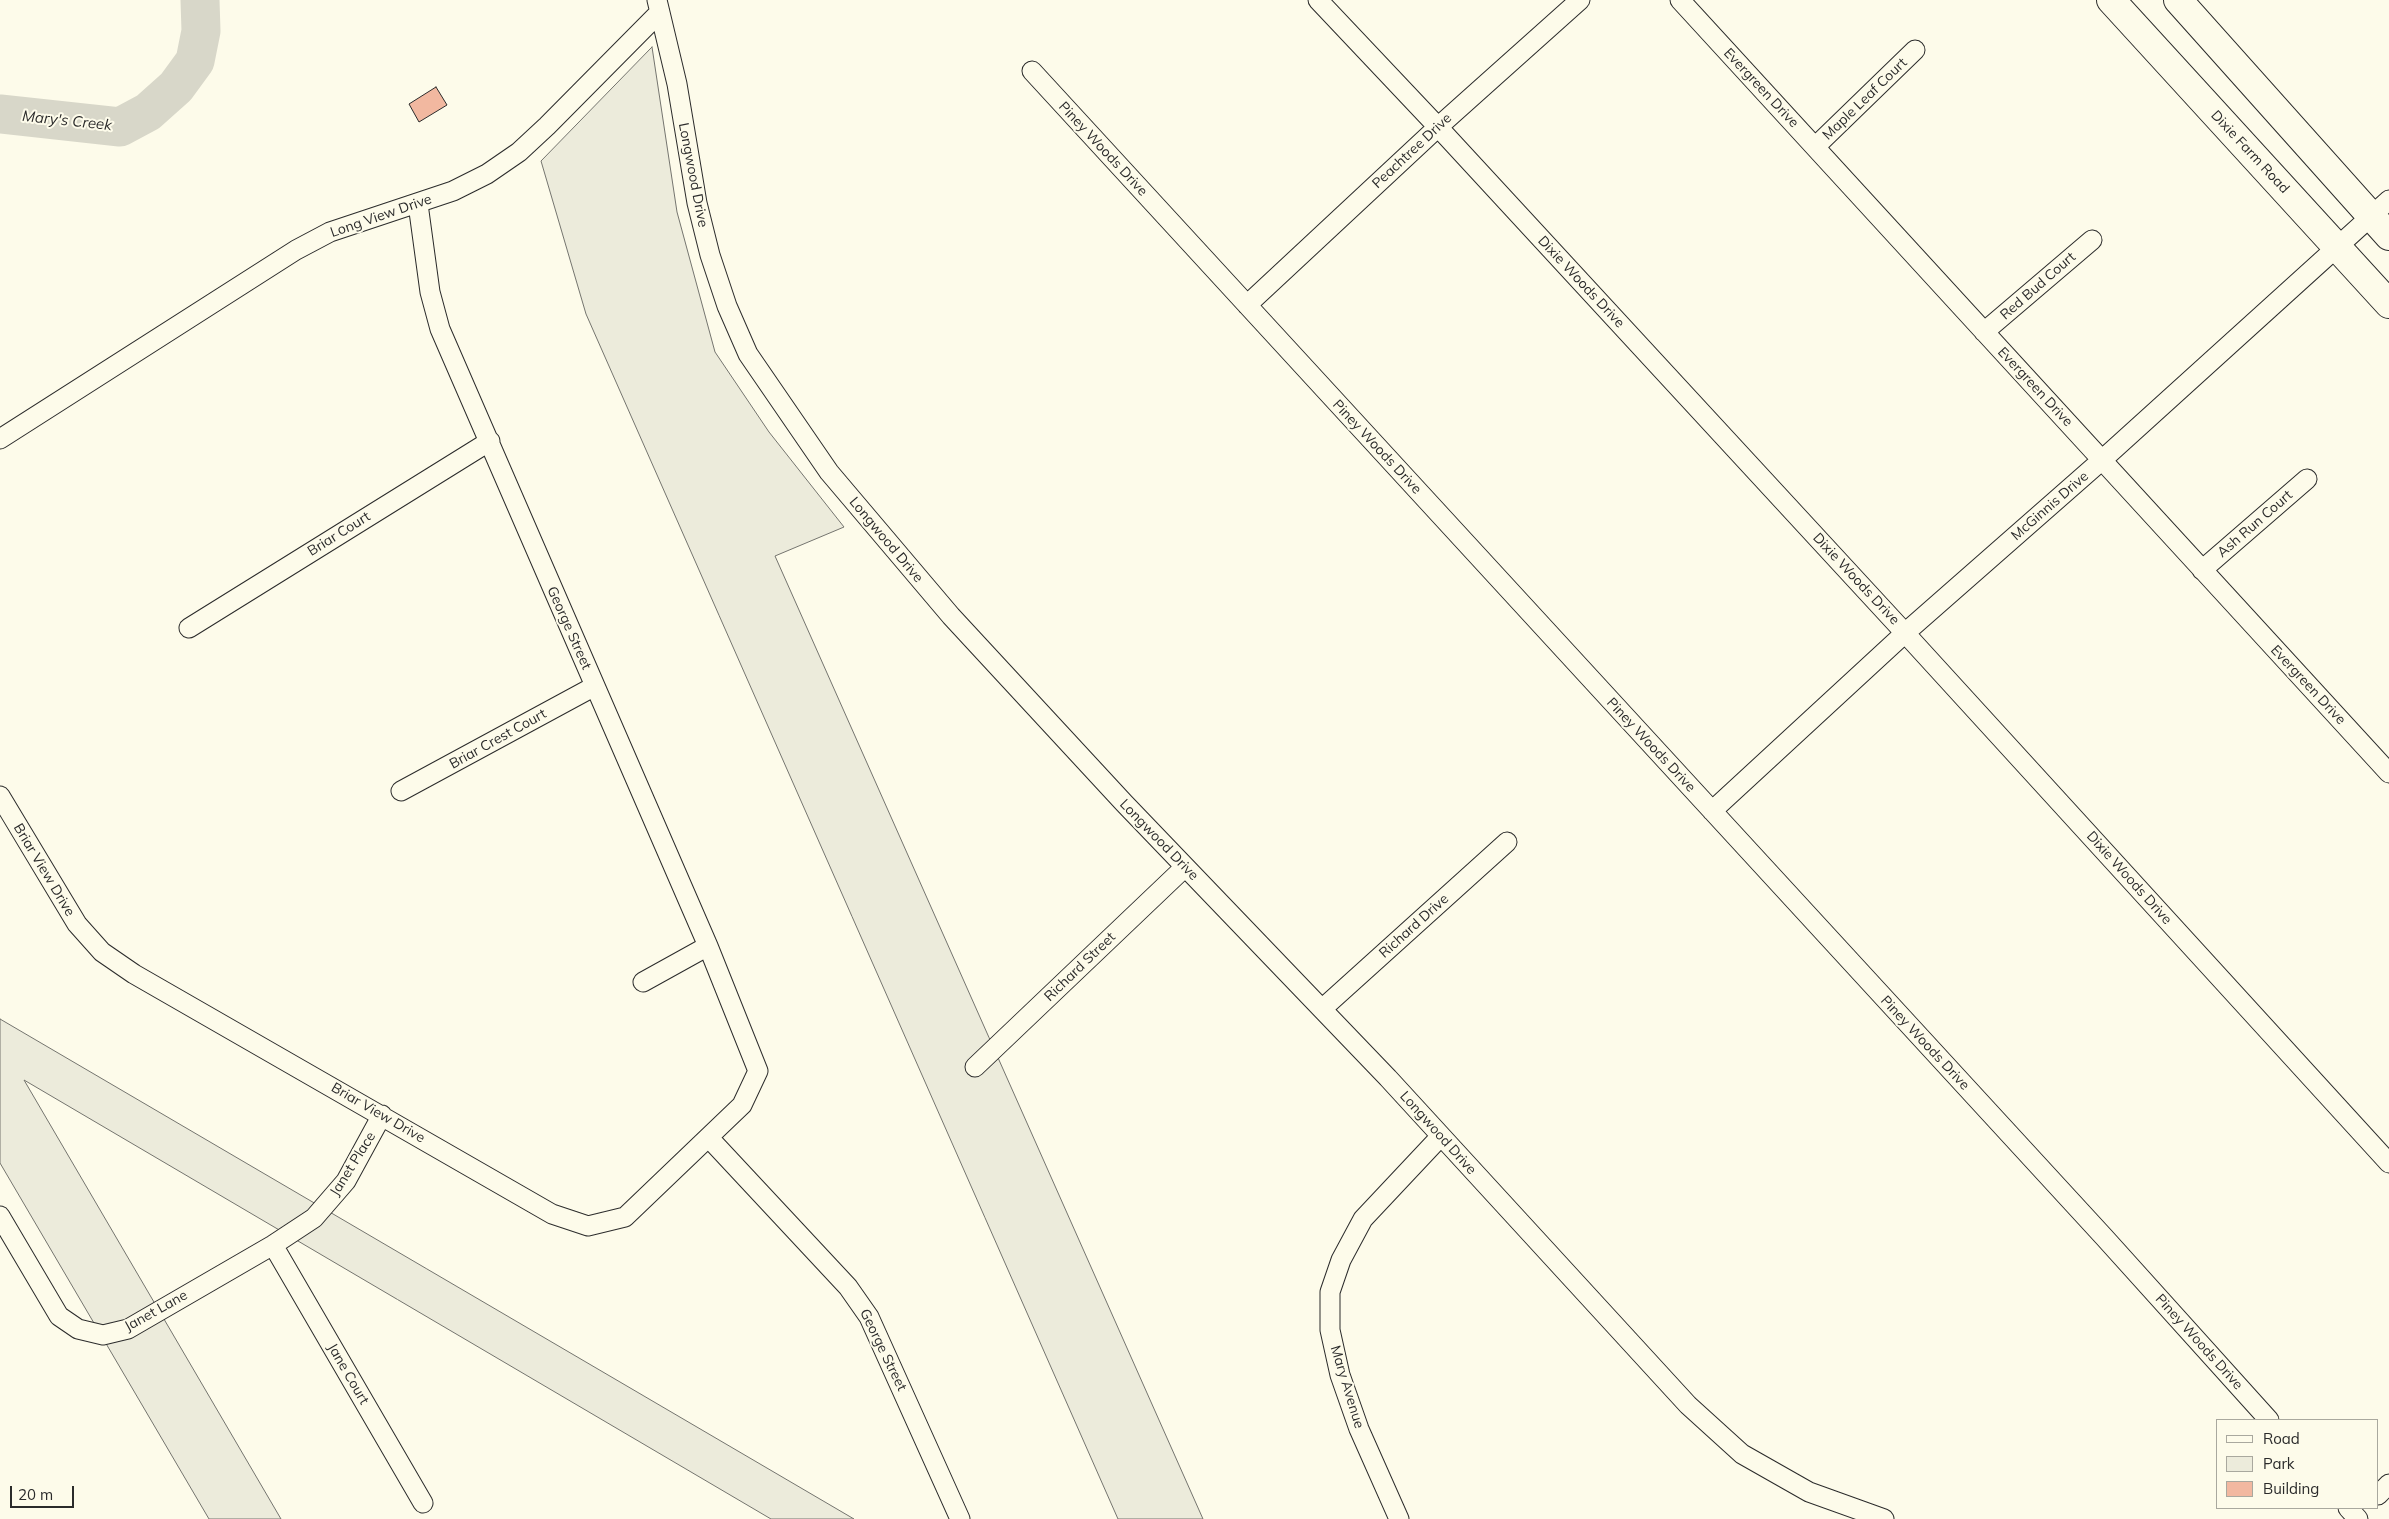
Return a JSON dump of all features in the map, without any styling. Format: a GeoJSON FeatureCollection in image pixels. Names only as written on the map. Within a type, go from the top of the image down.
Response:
{"type":"FeatureCollection","features":[{"type":"Feature","properties":{"kind":"main road","name":"Dixie Farm Road"},"geometry":{"type":"LineString","coordinates":[[2111,0],[2389,304]]}},
{"type":"Feature","properties":{"kind":"main road"},"geometry":{"type":"LineString","coordinates":[[2178,0],[2383,217]]}},
{"type":"Feature","properties":{"kind":"street","name":"Dixie Woods Drive"},"geometry":{"type":"LineString","coordinates":[[1318,0],[1438,127],[1905,633],[2389,1162]]}},
{"type":"Feature","properties":{"kind":"street","name":"Peachtree Drive"},"geometry":{"type":"LineString","coordinates":[[1247,306],[1438,127],[1580,0]]}},
{"type":"Feature","properties":{"kind":"street","name":"Evergreen Drive"},"geometry":{"type":"LineString","coordinates":[[1680,0],[2202,570],[2388,770]]}},
{"type":"Feature","properties":{"kind":"street","name":"Long View Drive"},"geometry":{"type":"LineString","coordinates":[[0,440],[296,250],[330,232],[356,222],[418,204],[453,191],[487,174],[519,152],[547,126],[659,6]]}},
{"type":"Feature","properties":{"kind":"street","name":"Longwood Drive"},"geometry":{"type":"LineString","coordinates":[[659,6],[677,84],[696,203],[710,256],[727,306],[748,354],[829,472],[875,529],[951,616],[1185,867],[1441,1136],[1688,1405],[1742,1454],[1810,1492],[1884,1519]]}},
{"type":"Feature","properties":{"kind":"street","name":"Maple Leaf Court"},"geometry":{"type":"LineString","coordinates":[[1815,147],[1915,50]]}},
{"type":"Feature","properties":{"kind":"street","name":"Piney Woods Drive"},"geometry":{"type":"LineString","coordinates":[[1032,71],[2104,1237],[2268,1419]]}},
{"type":"Feature","properties":{"kind":"street","name":"George Street"},"geometry":{"type":"LineString","coordinates":[[418,204],[430,292],[440,329],[708,946],[747,1044]]}},
{"type":"Feature","properties":{"kind":"street","name":"McGinnis Drive"},"geometry":{"type":"LineString","coordinates":[[1712,811],[1905,633],[2102,460],[2338,247],[2383,217]]}},
{"type":"Feature","properties":{"kind":"street","name":"Red Bud Court"},"geometry":{"type":"LineString","coordinates":[[1984,332],[2092,240]]}},
{"type":"Feature","properties":{"kind":"street","name":"Briar Court"},"geometry":{"type":"LineString","coordinates":[[189,628],[490,441]]}},
{"type":"Feature","properties":{"kind":"street","name":"Ash Run Court"},"geometry":{"type":"LineString","coordinates":[[2202,570],[2307,479]]}},
{"type":"Feature","properties":{"kind":"street","name":"Briar Crest Court"},"geometry":{"type":"LineString","coordinates":[[401,791],[595,686]]}},
{"type":"Feature","properties":{"kind":"street","name":"Briar View Drive"},"geometry":{"type":"LineString","coordinates":[[0,796],[77,924],[102,952],[134,974],[552,1214],[588,1226],[625,1217],[742,1105],[758,1071],[747,1044]]}},
{"type":"Feature","properties":{"kind":"street","name":"Richard Drive"},"geometry":{"type":"LineString","coordinates":[[1322,1010],[1507,842]]}},
{"type":"Feature","properties":{"kind":"street","name":"Richard Street"},"geometry":{"type":"LineString","coordinates":[[975,1067],[1185,867]]}},
{"type":"Feature","properties":{"kind":"street"},"geometry":{"type":"LineString","coordinates":[[643,982],[708,946]]}},
{"type":"Feature","properties":{"kind":"street","name":"Janet Place"},"geometry":{"type":"LineString","coordinates":[[273,1244],[314,1218],[332,1199],[346,1181],[382,1115]]}},
{"type":"Feature","properties":{"kind":"street","name":"Mary Avenue"},"geometry":{"type":"LineString","coordinates":[[1399,1519],[1359,1429],[1340,1374],[1330,1330],[1330,1292],[1341,1260],[1363,1219],[1441,1136]]}},
{"type":"Feature","properties":{"kind":"street","name":"George Street"},"geometry":{"type":"LineString","coordinates":[[709,1138],[848,1287],[869,1317],[960,1519]]}},
{"type":"Feature","properties":{"kind":"street","name":"Janet Lane"},"geometry":{"type":"LineString","coordinates":[[0,1216],[58,1316],[78,1328],[103,1335],[128,1329],[273,1244]]}},
{"type":"Feature","properties":{"kind":"street","name":"Jane Court"},"geometry":{"type":"LineString","coordinates":[[273,1244],[423,1503]]}},
{"type":"Feature","properties":{"kind":"street"},"geometry":{"type":"LineString","coordinates":[[2379,1494],[2389,1484]]}},
{"type":"Feature","properties":{"kind":"green space"},"geometry":{"type":"Polygon","coordinates":[[[652,47],[677,212],[715,352],[769,432],[844,527],[775,556],[1203,1519],[1118,1519],[586,314],[541,161],[652,47]]]}},
{"type":"Feature","properties":{"kind":"green space"},"geometry":{"type":"Polygon","coordinates":[[[0,1019],[854,1519],[771,1519],[24,1080],[281,1519],[209,1519],[0,1163],[0,1019]]]}},
{"type":"Feature","properties":{"kind":"building"},"geometry":{"type":"Polygon","coordinates":[[[436,87],[447,105],[419,122],[409,104],[436,87]]]}},
{"type":"Feature","properties":{"kind":"waterway","name":"Mary's Creek"},"geometry":{"type":"LineString","coordinates":[[0,114],[120,127],[148,112],[176,87],[195,61],[201,31],[200,0]]}}]}
